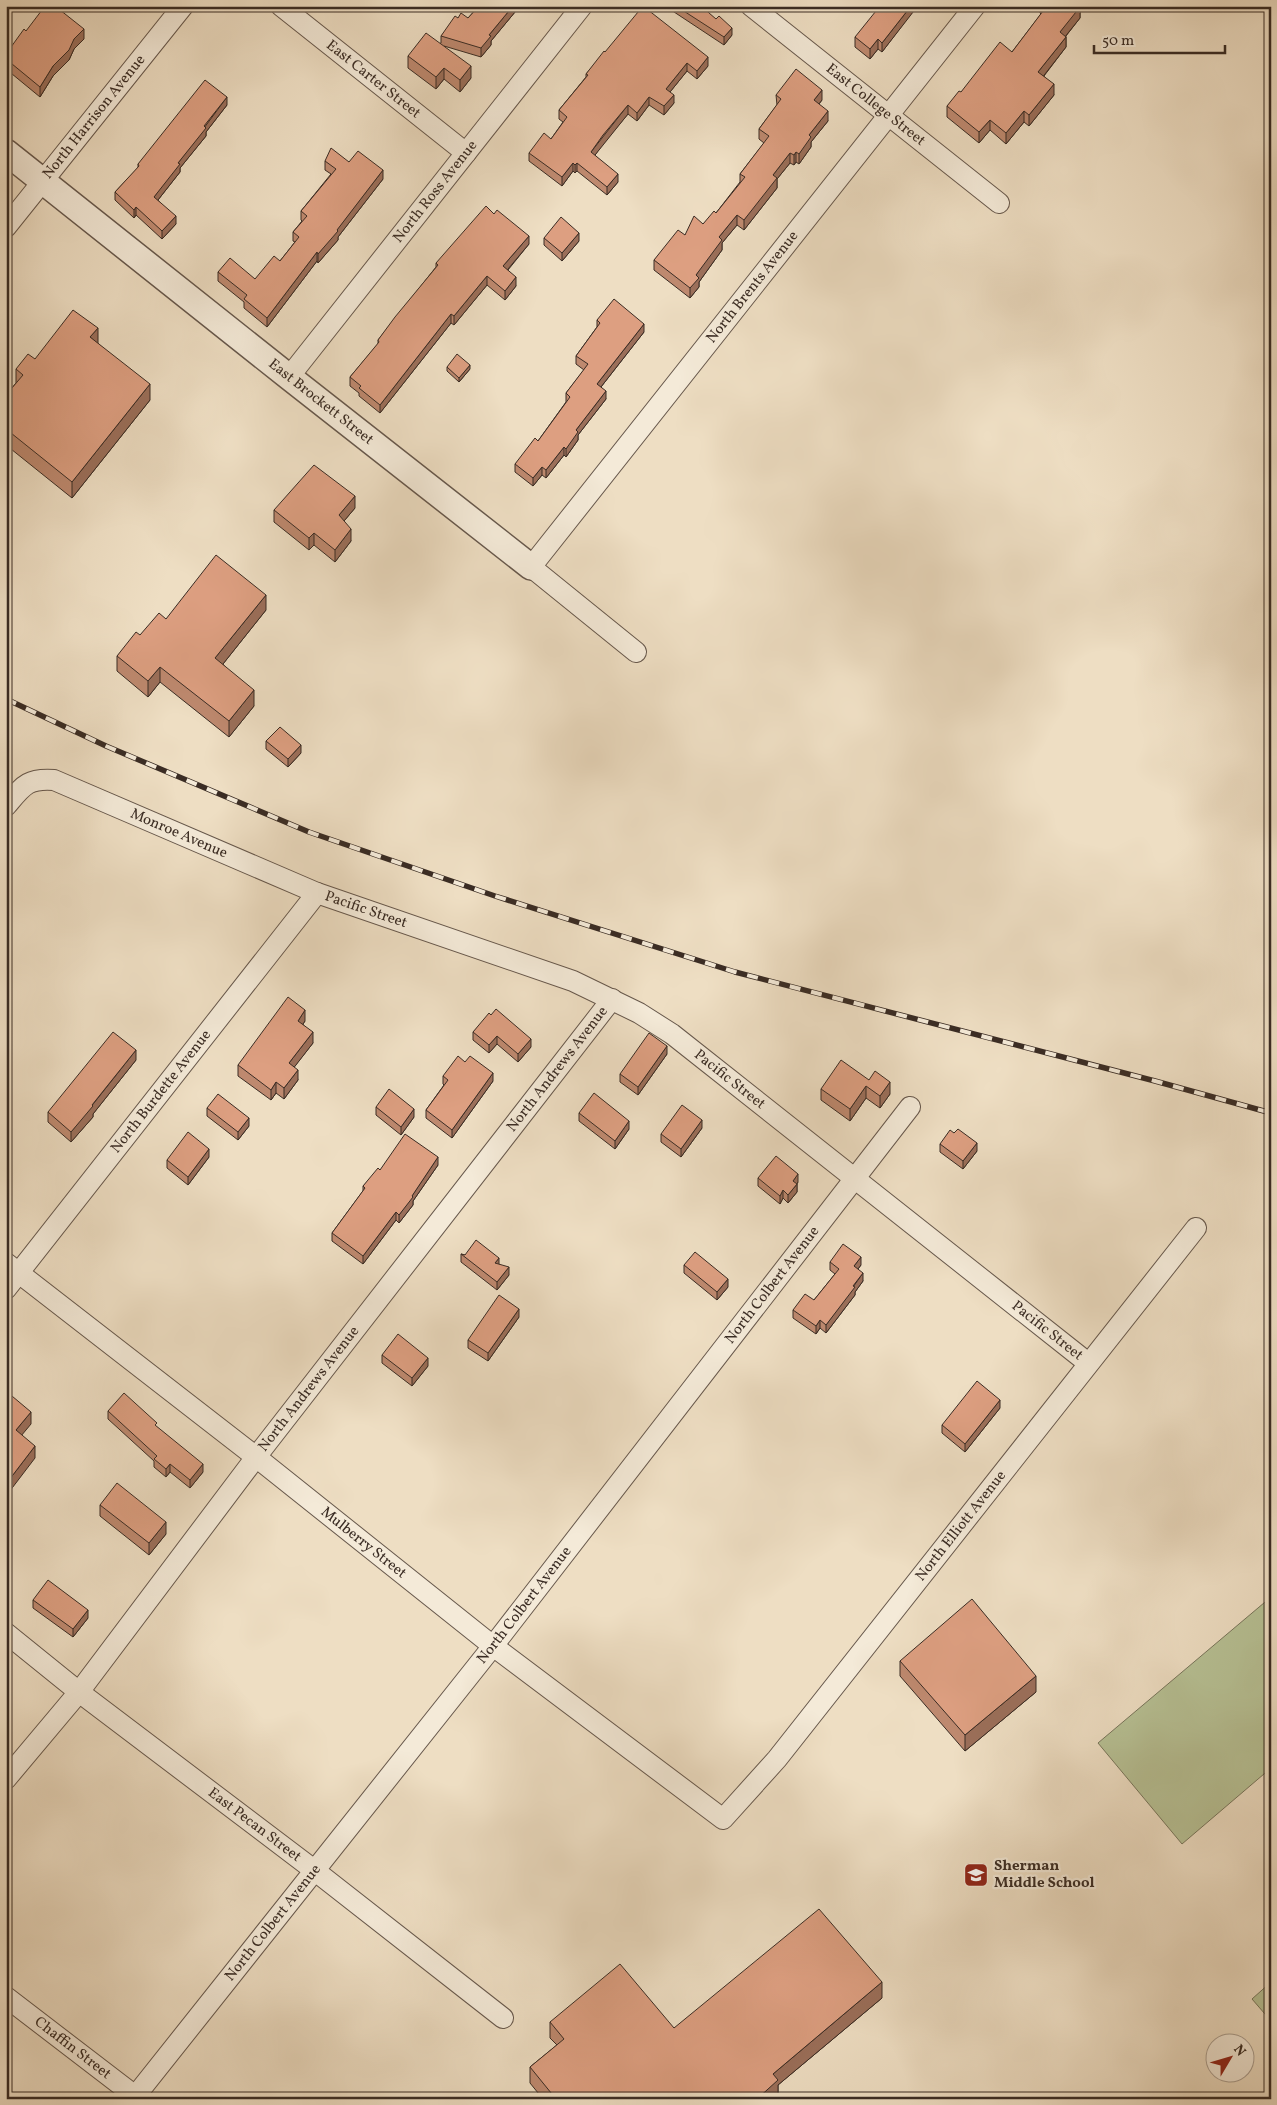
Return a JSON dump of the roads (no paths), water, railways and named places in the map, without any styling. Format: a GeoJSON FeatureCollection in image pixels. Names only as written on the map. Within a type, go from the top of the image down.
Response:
{"type":"FeatureCollection","features":[{"type":"Feature","properties":{"kind":"street","name":"North Harrison Avenue"},"geometry":{"type":"LineString","coordinates":[[6,227],[183,6]]}},
{"type":"Feature","properties":{"kind":"street","name":"East Carter Street"},"geometry":{"type":"LineString","coordinates":[[281,6],[466,153]]}},
{"type":"Feature","properties":{"kind":"street","name":"North Ross Avenue"},"geometry":{"type":"LineString","coordinates":[[289,378],[582,6]]}},
{"type":"Feature","properties":{"kind":"street","name":"East College Street"},"geometry":{"type":"LineString","coordinates":[[751,6],[999,203]]}},
{"type":"Feature","properties":{"kind":"street","name":"North Brents Avenue"},"geometry":{"type":"LineString","coordinates":[[531,567],[975,6]]}},
{"type":"Feature","properties":{"kind":"street","name":"East Brockett Street"},"geometry":{"type":"LineString","coordinates":[[6,152],[636,652]]}},
{"type":"Feature","properties":{"kind":"street","name":"Monroe Avenue"},"geometry":{"type":"LineString","coordinates":[[6,806],[28,782],[38,779],[54,780],[317,893]]}},
{"type":"Feature","properties":{"kind":"street","name":"Pacific Street"},"geometry":{"type":"LineString","coordinates":[[317,893],[573,982],[612,999],[672,1034],[1088,1363]]}},
{"type":"Feature","properties":{"kind":"street","name":"North Burdette Avenue"},"geometry":{"type":"LineString","coordinates":[[6,1289],[12,1268],[317,893]]}},
{"type":"Feature","properties":{"kind":"street","name":"North Andrews Avenue"},"geometry":{"type":"LineString","coordinates":[[6,1780],[78,1692],[256,1457],[612,999]]}},
{"type":"Feature","properties":{"kind":"street","name":"North Colbert Avenue"},"geometry":{"type":"LineString","coordinates":[[136,2098],[314,1870],[493,1646],[910,1108]]}},
{"type":"Feature","properties":{"kind":"street","name":"North Elliott Avenue"},"geometry":{"type":"LineString","coordinates":[[723,1820],[777,1760],[1196,1228]]}},
{"type":"Feature","properties":{"kind":"street","name":"Mulberry Street"},"geometry":{"type":"LineString","coordinates":[[12,1268],[256,1457],[493,1646],[723,1820]]}},
{"type":"Feature","properties":{"kind":"street","name":"East Pecan Street"},"geometry":{"type":"LineString","coordinates":[[6,1633],[78,1692],[314,1870],[503,2018]]}},
{"type":"Feature","properties":{"kind":"street","name":"Chaffin Street"},"geometry":{"type":"LineString","coordinates":[[6,1997],[136,2098]]}},
{"type":"Feature","properties":{"kind":"railway"},"geometry":{"type":"LineString","coordinates":[[6,699],[106,746],[309,832],[495,896],[735,972],[1271,1113]]}},
{"type":"Feature","properties":{"kind":"place","name":"Sherman Middle School"},"geometry":{"type":"Point","coordinates":[976,1875]}}]}
